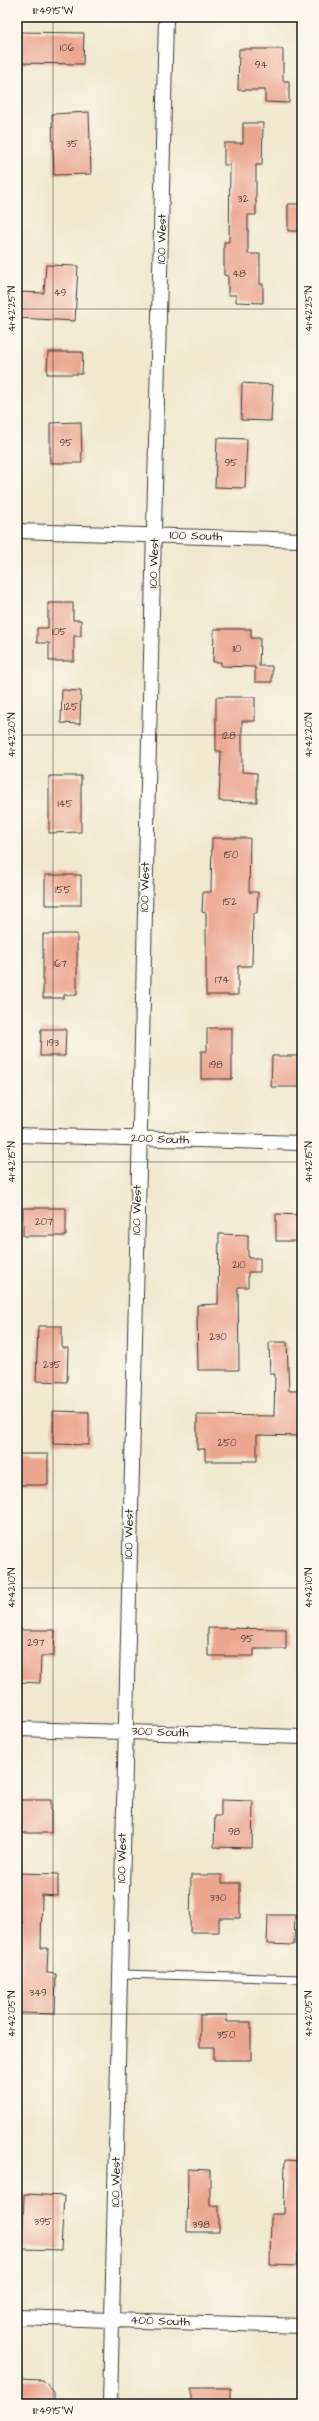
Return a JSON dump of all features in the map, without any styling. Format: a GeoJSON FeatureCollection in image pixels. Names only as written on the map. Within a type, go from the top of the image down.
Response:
{"type":"FeatureCollection","features":[{"type":"Feature","properties":{"kind":"street","name":"100 West"},"geometry":{"type":"LineString","coordinates":[[110,2404],[121,1974],[124,1731],[155,534],[166,17]]}},
{"type":"Feature","properties":{"kind":"street","name":"100 South"},"geometry":{"type":"LineString","coordinates":[[17,531],[155,534],[302,540]]}},
{"type":"Feature","properties":{"kind":"street","name":"200 South"},"geometry":{"type":"LineString","coordinates":[[17,1135],[302,1143]]}},
{"type":"Feature","properties":{"kind":"street","name":"300 South"},"geometry":{"type":"LineString","coordinates":[[17,1730],[124,1731],[302,1737]]}},
{"type":"Feature","properties":{"kind":"street","name":"400 South"},"geometry":{"type":"LineString","coordinates":[[17,2317],[302,2326]]}},
{"type":"Feature","properties":{"kind":"lane"},"geometry":{"type":"LineString","coordinates":[[121,1974],[302,1979]]}},
{"type":"Feature","properties":{"kind":"building"},"geometry":{"type":"Polygon","coordinates":[[[17,32],[84,33],[83,64],[17,63],[17,32]]]}},
{"type":"Feature","properties":{"kind":"building"},"geometry":{"type":"Polygon","coordinates":[[[239,49],[283,49],[283,81],[289,81],[289,103],[265,102],[265,90],[238,90],[239,49]]]}},
{"type":"Feature","properties":{"kind":"building"},"geometry":{"type":"Polygon","coordinates":[[[89,112],[91,174],[54,175],[52,114],[89,112]]]}},
{"type":"Feature","properties":{"kind":"building"},"geometry":{"type":"Polygon","coordinates":[[[243,123],[263,123],[262,165],[256,165],[256,215],[248,215],[248,254],[260,254],[260,284],[263,284],[263,303],[236,302],[236,295],[228,295],[228,276],[224,275],[224,242],[229,242],[230,165],[224,165],[224,143],[243,143],[243,123]]]}},
{"type":"Feature","properties":{"kind":"building"},"geometry":{"type":"Polygon","coordinates":[[[288,204],[302,204],[302,231],[288,231],[288,204]]]}},
{"type":"Feature","properties":{"kind":"building"},"geometry":{"type":"Polygon","coordinates":[[[46,265],[78,266],[75,321],[17,318],[17,292],[44,293],[46,265]]]}},
{"type":"Feature","properties":{"kind":"building"},"geometry":{"type":"Polygon","coordinates":[[[48,352],[83,352],[82,374],[47,374],[48,352]]]}},
{"type":"Feature","properties":{"kind":"building"},"geometry":{"type":"Polygon","coordinates":[[[242,383],[273,385],[271,421],[241,420],[242,383]]]}},
{"type":"Feature","properties":{"kind":"building"},"geometry":{"type":"Polygon","coordinates":[[[81,422],[82,463],[50,463],[50,423],[81,422]]]}},
{"type":"Feature","properties":{"kind":"building"},"geometry":{"type":"Polygon","coordinates":[[[217,438],[247,439],[245,488],[215,487],[217,438]]]}},
{"type":"Feature","properties":{"kind":"building"},"geometry":{"type":"Polygon","coordinates":[[[48,603],[73,603],[73,620],[81,620],[81,636],[74,636],[74,661],[49,661],[49,643],[37,643],[37,628],[48,628],[48,603]]]}},
{"type":"Feature","properties":{"kind":"building"},"geometry":{"type":"Polygon","coordinates":[[[214,629],[251,629],[251,638],[260,638],[259,666],[272,666],[272,682],[255,682],[255,667],[221,666],[221,662],[213,662],[214,629]]]}},
{"type":"Feature","properties":{"kind":"building"},"geometry":{"type":"Polygon","coordinates":[[[62,690],[81,691],[80,724],[61,723],[62,690]]]}},
{"type":"Feature","properties":{"kind":"building"},"geometry":{"type":"Polygon","coordinates":[[[216,697],[255,697],[255,721],[242,721],[242,772],[257,773],[257,802],[219,801],[221,751],[216,751],[216,697]]]}},
{"type":"Feature","properties":{"kind":"building"},"geometry":{"type":"Polygon","coordinates":[[[49,776],[81,776],[81,832],[49,833],[49,776]]]}},
{"type":"Feature","properties":{"kind":"building"},"geometry":{"type":"Polygon","coordinates":[[[212,838],[250,838],[249,892],[258,892],[257,913],[253,913],[252,966],[238,966],[238,995],[206,995],[206,913],[202,912],[203,892],[211,892],[212,838]]]}},
{"type":"Feature","properties":{"kind":"building"},"geometry":{"type":"Polygon","coordinates":[[[45,875],[81,875],[81,905],[45,905],[45,875]]]}},
{"type":"Feature","properties":{"kind":"building"},"geometry":{"type":"Polygon","coordinates":[[[43,934],[77,934],[77,995],[64,995],[64,998],[43,998],[43,934]]]}},
{"type":"Feature","properties":{"kind":"building"},"geometry":{"type":"Polygon","coordinates":[[[207,1028],[232,1028],[232,1079],[201,1079],[201,1051],[207,1051],[207,1028]]]}},
{"type":"Feature","properties":{"kind":"building"},"geometry":{"type":"Polygon","coordinates":[[[41,1029],[66,1029],[65,1056],[40,1056],[41,1029]]]}},
{"type":"Feature","properties":{"kind":"building"},"geometry":{"type":"Polygon","coordinates":[[[272,1056],[302,1056],[302,1087],[271,1087],[272,1056]]]}},
{"type":"Feature","properties":{"kind":"building"},"geometry":{"type":"Polygon","coordinates":[[[23,1208],[66,1208],[66,1236],[23,1236],[23,1208]]]}},
{"type":"Feature","properties":{"kind":"building"},"geometry":{"type":"Polygon","coordinates":[[[276,1214],[302,1215],[302,1241],[276,1241],[276,1214]]]}},
{"type":"Feature","properties":{"kind":"building"},"geometry":{"type":"Polygon","coordinates":[[[219,1234],[248,1235],[248,1258],[260,1258],[260,1272],[248,1272],[248,1287],[238,1287],[239,1370],[198,1370],[197,1305],[218,1304],[219,1234]]]}},
{"type":"Feature","properties":{"kind":"building"},"geometry":{"type":"Polygon","coordinates":[[[38,1326],[62,1326],[62,1348],[68,1348],[67,1382],[36,1381],[38,1326]]]}},
{"type":"Feature","properties":{"kind":"building"},"geometry":{"type":"Polygon","coordinates":[[[269,1342],[287,1342],[289,1391],[302,1391],[302,1436],[257,1435],[257,1461],[205,1461],[205,1449],[197,1449],[197,1415],[274,1416],[275,1374],[270,1374],[269,1342]]]}},
{"type":"Feature","properties":{"kind":"building"},"geometry":{"type":"Polygon","coordinates":[[[53,1411],[89,1412],[89,1445],[53,1444],[53,1411]]]}},
{"type":"Feature","properties":{"kind":"building"},"geometry":{"type":"Polygon","coordinates":[[[17,1454],[48,1454],[48,1485],[17,1485],[17,1454]]]}},
{"type":"Feature","properties":{"kind":"building"},"geometry":{"type":"Polygon","coordinates":[[[208,1628],[286,1629],[286,1649],[254,1649],[254,1656],[208,1656],[208,1628]]]}},
{"type":"Feature","properties":{"kind":"building"},"geometry":{"type":"Polygon","coordinates":[[[18,1630],[55,1630],[54,1656],[41,1656],[40,1683],[18,1682],[18,1630]]]}},
{"type":"Feature","properties":{"kind":"building"},"geometry":{"type":"Polygon","coordinates":[[[17,1800],[51,1800],[51,1833],[17,1833],[17,1800]]]}},
{"type":"Feature","properties":{"kind":"building"},"geometry":{"type":"Polygon","coordinates":[[[221,1800],[253,1801],[252,1848],[214,1847],[215,1816],[221,1816],[221,1800]]]}},
{"type":"Feature","properties":{"kind":"building"},"geometry":{"type":"Polygon","coordinates":[[[17,1873],[58,1874],[58,1896],[42,1895],[41,1948],[48,1948],[47,1973],[56,1974],[55,2014],[20,2013],[22,1921],[17,1921],[17,1873]]]}},
{"type":"Feature","properties":{"kind":"building"},"geometry":{"type":"Polygon","coordinates":[[[191,1875],[222,1875],[222,1883],[240,1883],[240,1918],[219,1918],[219,1932],[190,1932],[191,1875]]]}},
{"type":"Feature","properties":{"kind":"building"},"geometry":{"type":"Polygon","coordinates":[[[268,1915],[295,1915],[294,1945],[267,1944],[268,1915]]]}},
{"type":"Feature","properties":{"kind":"building"},"geometry":{"type":"Polygon","coordinates":[[[200,2015],[227,2015],[227,2022],[251,2022],[251,2060],[214,2060],[214,2047],[200,2047],[200,2015]]]}},
{"type":"Feature","properties":{"kind":"building"},"geometry":{"type":"Polygon","coordinates":[[[285,2160],[302,2161],[302,2253],[298,2253],[297,2266],[270,2265],[271,2214],[284,2214],[285,2160]]]}},
{"type":"Feature","properties":{"kind":"building"},"geometry":{"type":"Polygon","coordinates":[[[188,2169],[210,2170],[210,2206],[219,2205],[219,2232],[187,2232],[188,2169]]]}},
{"type":"Feature","properties":{"kind":"building"},"geometry":{"type":"Polygon","coordinates":[[[24,2194],[64,2196],[61,2250],[22,2249],[24,2194]]]}},
{"type":"Feature","properties":{"kind":"building"},"geometry":{"type":"Polygon","coordinates":[[[17,2379],[43,2380],[54,2392],[54,2404],[17,2404],[17,2379]]]}},
{"type":"Feature","properties":{"kind":"building"},"geometry":{"type":"Polygon","coordinates":[[[191,2388],[231,2388],[231,2404],[191,2404],[191,2388]]]}}]}
